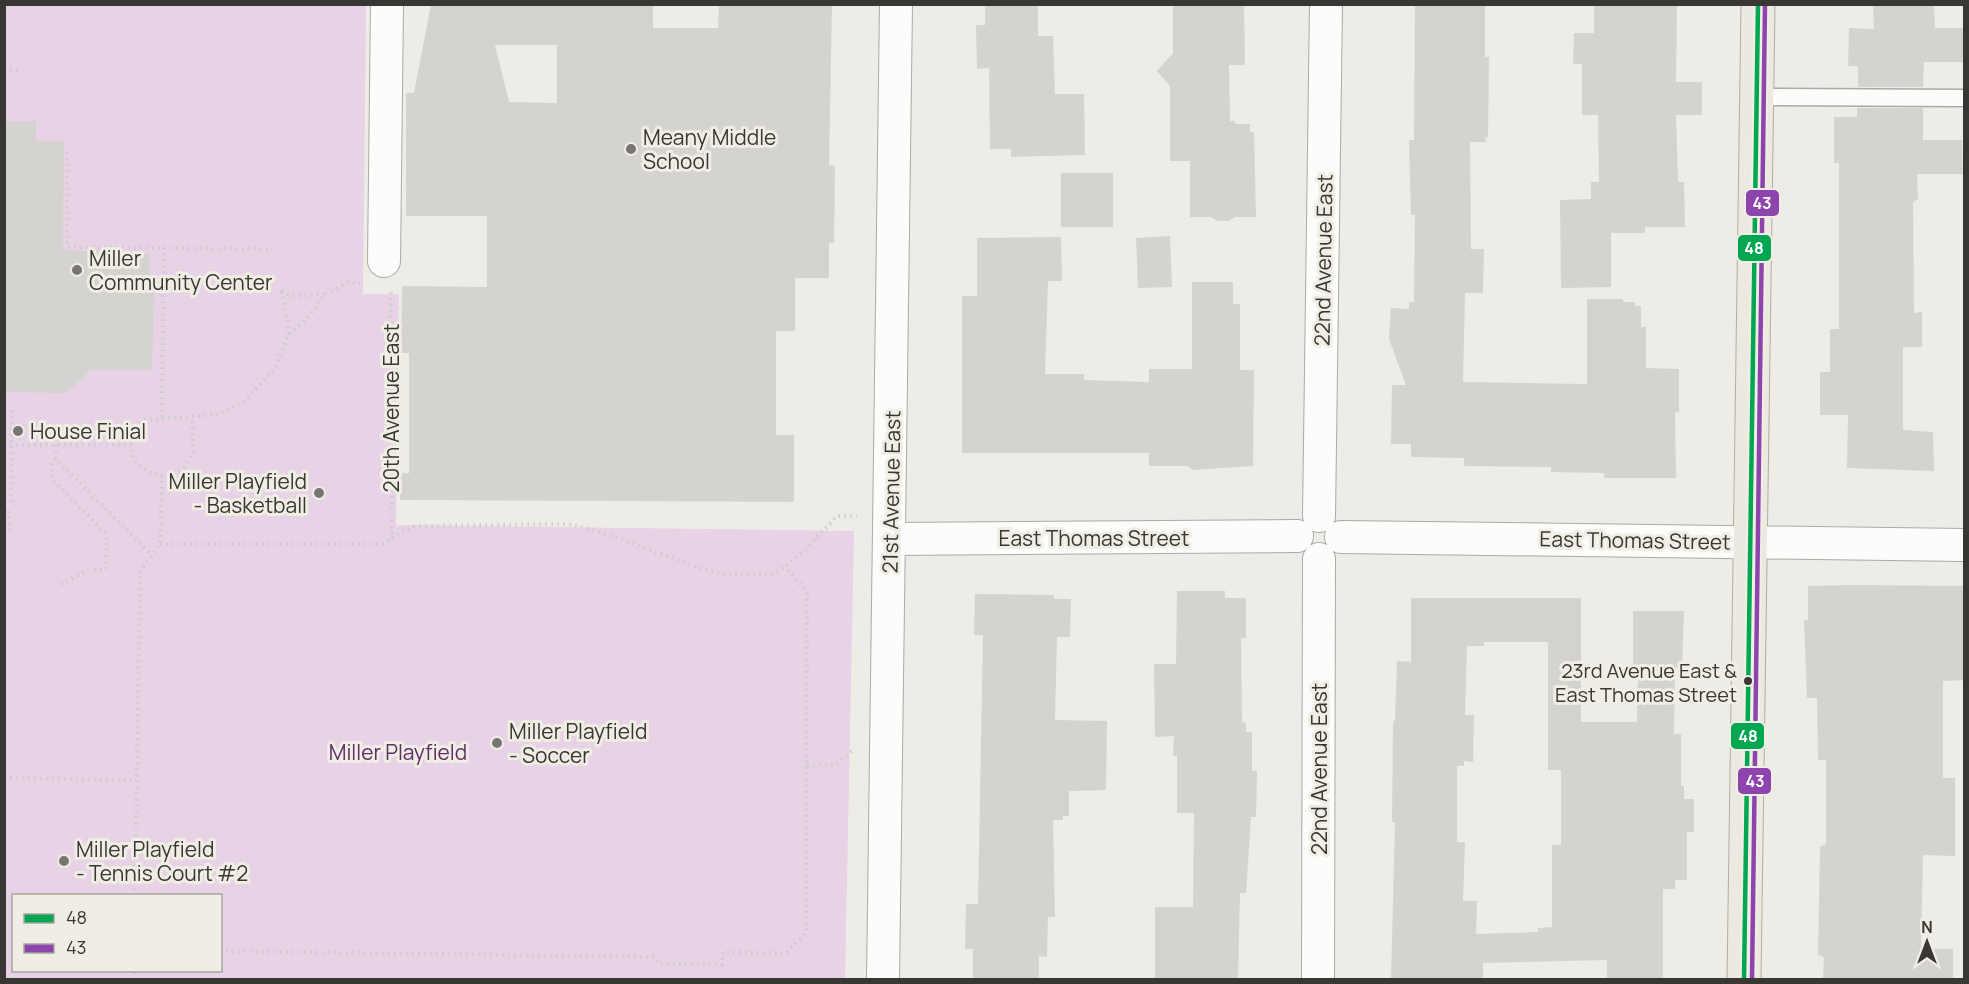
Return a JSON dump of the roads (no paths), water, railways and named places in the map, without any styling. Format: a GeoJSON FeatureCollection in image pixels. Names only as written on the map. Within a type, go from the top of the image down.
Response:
{"type":"FeatureCollection","features":[{"type":"Feature","properties":{"kind":"main road"},"geometry":{"type":"LineString","coordinates":[[1744,980],[1758,4]]}},
{"type":"Feature","properties":{"kind":"street"},"geometry":{"type":"LineString","coordinates":[[381,277],[387,4]]}},
{"type":"Feature","properties":{"kind":"street","name":"21st Avenue East"},"geometry":{"type":"LineString","coordinates":[[883,980],[891,539],[896,4]]}},
{"type":"Feature","properties":{"kind":"street","name":"22nd Avenue East"},"geometry":{"type":"LineString","coordinates":[[1318,980],[1319,560],[1303,553],[1319,530],[1326,4]]}},
{"type":"Feature","properties":{"kind":"street","name":"East Thomas Street"},"geometry":{"type":"LineString","coordinates":[[891,539],[1319,530],[1965,544]]}},
{"type":"Feature","properties":{"kind":"lane"},"geometry":{"type":"LineString","coordinates":[[1757,97],[1965,98]]}},
{"type":"Feature","properties":{"kind":"place","name":"Meany Middle School"},"geometry":{"type":"Point","coordinates":[631,149]}},
{"type":"Feature","properties":{"kind":"place","name":"Miller Community Center"},"geometry":{"type":"Point","coordinates":[77,270]}},
{"type":"Feature","properties":{"kind":"place","name":"House Finial"},"geometry":{"type":"Point","coordinates":[18,431]}},
{"type":"Feature","properties":{"kind":"place","name":"Miller Playfield - Basketball"},"geometry":{"type":"Point","coordinates":[319,493]}},
{"type":"Feature","properties":{"kind":"place","name":"23rd Avenue East & East Thomas Street"},"geometry":{"type":"Point","coordinates":[1748,681]}},
{"type":"Feature","properties":{"kind":"place","name":"Miller Playfield - Soccer"},"geometry":{"type":"Point","coordinates":[497,743]}},
{"type":"Feature","properties":{"kind":"place","name":"Miller Playfield - Tennis Court #2"},"geometry":{"type":"Point","coordinates":[64,861]}},
{"type":"Feature","properties":{"kind":"park label","name":"Miller Playfield"},"geometry":{"type":"Point","coordinates":[398,752]}}]}
